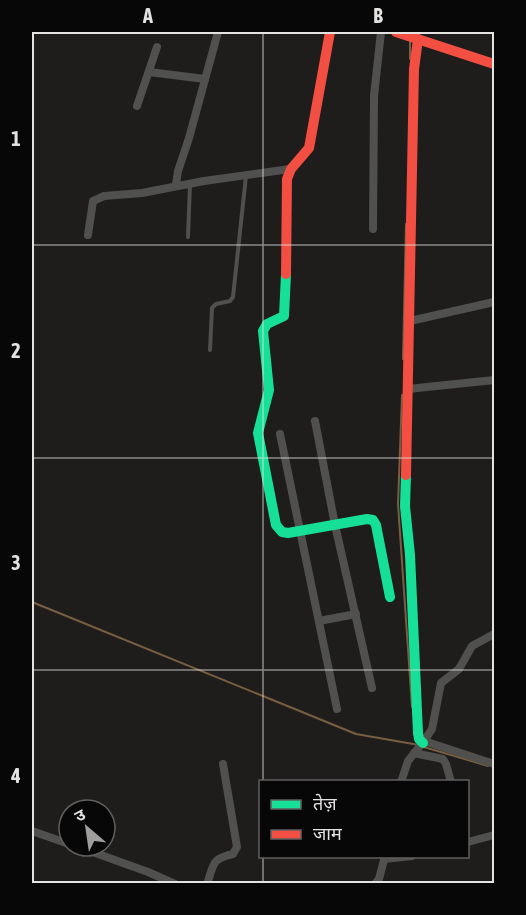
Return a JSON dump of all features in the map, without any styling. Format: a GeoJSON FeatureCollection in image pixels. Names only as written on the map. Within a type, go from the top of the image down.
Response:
{"type":"FeatureCollection","features":[{"type":"Feature","properties":{"kind":"street"},"geometry":{"type":"LineString","coordinates":[[176,185],[218,32]]}},
{"type":"Feature","properties":{"kind":"street"},"geometry":{"type":"LineString","coordinates":[[330,32],[309,148],[305,156],[290,169],[287,179],[285,311],[284,316],[267,324],[263,331],[269,390],[258,433],[276,525],[280,531],[285,533],[300,531],[367,519],[375,522],[390,597]]}},
{"type":"Feature","properties":{"kind":"street"},"geometry":{"type":"LineString","coordinates":[[373,229],[374,96],[381,32]]}},
{"type":"Feature","properties":{"kind":"street"},"geometry":{"type":"LineString","coordinates":[[398,32],[495,64]]}},
{"type":"Feature","properties":{"kind":"street"},"geometry":{"type":"LineString","coordinates":[[418,39],[414,69],[405,506],[410,555],[420,746]]}},
{"type":"Feature","properties":{"kind":"street"},"geometry":{"type":"LineString","coordinates":[[137,106],[157,47]]}},
{"type":"Feature","properties":{"kind":"street"},"geometry":{"type":"LineString","coordinates":[[149,72],[205,79]]}},
{"type":"Feature","properties":{"kind":"street"},"geometry":{"type":"LineString","coordinates":[[88,235],[90,208],[96,199],[104,196],[142,193],[176,185],[290,169]]}},
{"type":"Feature","properties":{"kind":"street"},"geometry":{"type":"LineString","coordinates":[[410,321],[495,302]]}},
{"type":"Feature","properties":{"kind":"street"},"geometry":{"type":"LineString","coordinates":[[408,389],[495,380]]}},
{"type":"Feature","properties":{"kind":"street"},"geometry":{"type":"LineString","coordinates":[[315,421],[335,525],[372,688]]}},
{"type":"Feature","properties":{"kind":"street"},"geometry":{"type":"LineString","coordinates":[[280,434],[337,709]]}},
{"type":"Feature","properties":{"kind":"street"},"geometry":{"type":"LineString","coordinates":[[319,621],[356,614]]}},
{"type":"Feature","properties":{"kind":"street"},"geometry":{"type":"LineString","coordinates":[[401,780],[408,761],[432,729],[441,683],[459,669],[472,646],[495,634]]}},
{"type":"Feature","properties":{"kind":"street"},"geometry":{"type":"LineString","coordinates":[[420,746],[495,764]]}},
{"type":"Feature","properties":{"kind":"street"},"geometry":{"type":"LineString","coordinates":[[420,746],[443,759],[450,780]]}},
{"type":"Feature","properties":{"kind":"street"},"geometry":{"type":"LineString","coordinates":[[207,884],[215,861],[233,854],[237,847],[223,765]]}},
{"type":"Feature","properties":{"kind":"street"},"geometry":{"type":"LineString","coordinates":[[32,831],[57,840]]}},
{"type":"Feature","properties":{"kind":"street"},"geometry":{"type":"LineString","coordinates":[[469,842],[495,835]]}},
{"type":"Feature","properties":{"kind":"street"},"geometry":{"type":"LineString","coordinates":[[105,858],[161,881],[175,884]]}},
{"type":"Feature","properties":{"kind":"street"},"geometry":{"type":"LineString","coordinates":[[377,883],[384,858]]}},
{"type":"Feature","properties":{"kind":"lane"},"geometry":{"type":"LineString","coordinates":[[210,350],[212,308],[216,304],[230,301],[232,297],[246,175]]}},
{"type":"Feature","properties":{"kind":"lane"},"geometry":{"type":"LineString","coordinates":[[188,237],[190,183]]}},
{"type":"Feature","properties":{"kind":"waterway"},"geometry":{"type":"LineString","coordinates":[[410,41],[410,59]]}},
{"type":"Feature","properties":{"kind":"waterway"},"geometry":{"type":"LineString","coordinates":[[403,359],[406,224]]}},
{"type":"Feature","properties":{"kind":"waterway"},"geometry":{"type":"LineString","coordinates":[[402,395],[398,504],[412,707]]}},
{"type":"Feature","properties":{"kind":"waterway"},"geometry":{"type":"LineString","coordinates":[[32,602],[356,734],[419,745]]}},
{"type":"Feature","properties":{"kind":"waterway"},"geometry":{"type":"LineString","coordinates":[[424,747],[488,766]]}},
{"type":"Feature","properties":{"kind":"traffic: fast"},"geometry":{"type":"LineString","coordinates":[[286,274],[284,316],[267,324],[263,331],[269,390],[258,433],[276,525],[282,532],[288,533],[367,519],[373,520],[376,525],[390,597]]}},
{"type":"Feature","properties":{"kind":"traffic: fast"},"geometry":{"type":"LineString","coordinates":[[406,475],[405,506],[410,555],[418,733],[423,743]]}},
{"type":"Feature","properties":{"kind":"traffic: jam"},"geometry":{"type":"LineString","coordinates":[[286,274],[287,179],[291,169],[309,148],[330,32]]}},
{"type":"Feature","properties":{"kind":"traffic: jam"},"geometry":{"type":"LineString","coordinates":[[396,32],[494,64]]}},
{"type":"Feature","properties":{"kind":"traffic: jam"},"geometry":{"type":"LineString","coordinates":[[406,475],[414,69],[418,39]]}}]}
